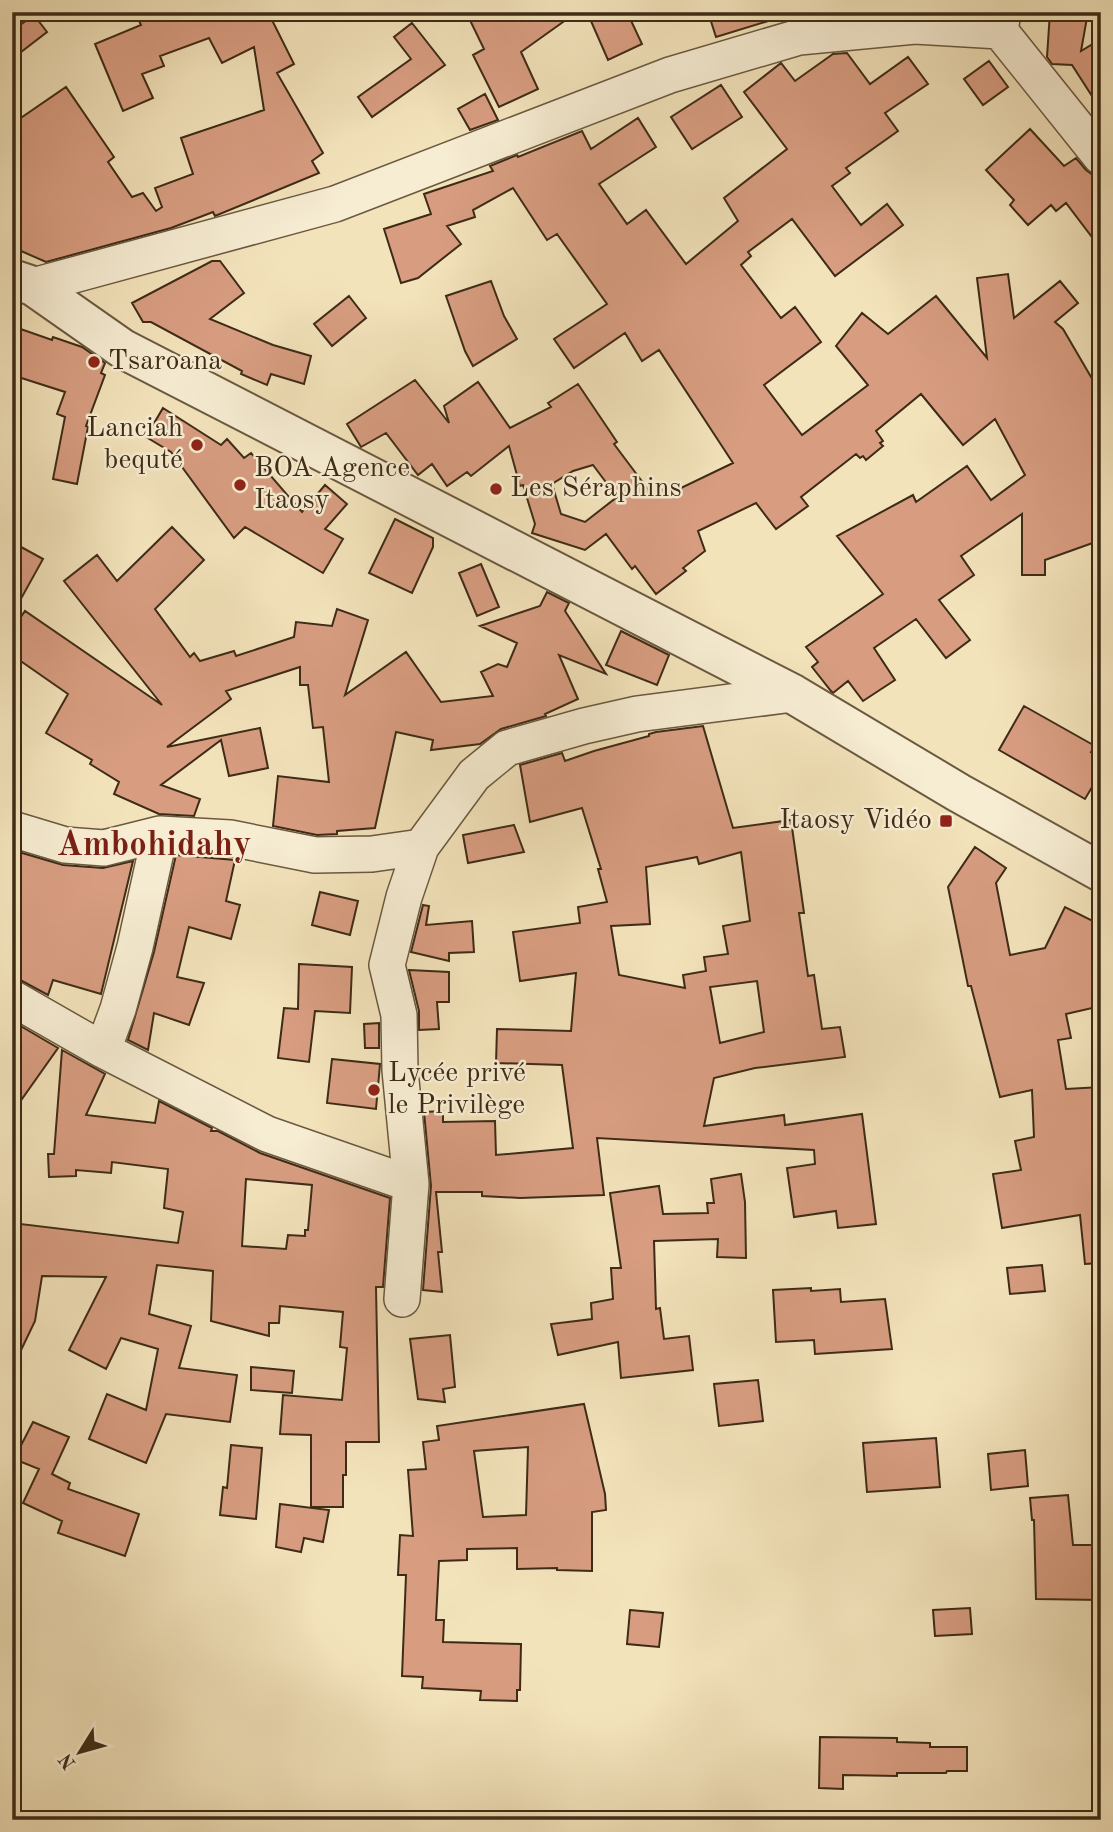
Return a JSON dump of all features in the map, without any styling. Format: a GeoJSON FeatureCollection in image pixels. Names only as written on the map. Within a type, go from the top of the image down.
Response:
{"type":"FeatureCollection","features":[{"type":"Feature","properties":{"kind":"street"},"geometry":{"type":"LineString","coordinates":[[22,282],[335,204],[670,75],[799,37],[998,19],[1101,157]]}},
{"type":"Feature","properties":{"kind":"street"},"geometry":{"type":"LineString","coordinates":[[22,282],[123,349],[793,694],[959,793],[1101,872]]}},
{"type":"Feature","properties":{"kind":"street"},"geometry":{"type":"LineString","coordinates":[[402,1299],[411,1184],[400,1070],[399,1015],[387,965],[404,897],[421,847],[474,775],[507,748],[637,713],[793,694]]}},
{"type":"Feature","properties":{"kind":"street"},"geometry":{"type":"LineString","coordinates":[[12,829],[65,845],[104,848],[160,834],[230,838],[315,855],[372,854],[421,847]]}},
{"type":"Feature","properties":{"kind":"street"},"geometry":{"type":"LineString","coordinates":[[103,1050],[118,1009],[135,947],[160,834]]}},
{"type":"Feature","properties":{"kind":"street"},"geometry":{"type":"LineString","coordinates":[[12,998],[103,1050],[267,1134],[411,1184]]}},
{"type":"Feature","properties":{"kind":"building"},"geometry":{"type":"Polygon","coordinates":[[[135,12],[268,12],[294,64],[277,73],[323,153],[312,161],[319,173],[215,216],[213,212],[171,228],[46,262],[12,247],[12,124],[66,87],[114,157],[108,162],[132,197],[143,193],[156,211],[162,207],[155,188],[193,174],[181,138],[264,110],[254,47],[222,63],[209,38],[160,56],[164,66],[142,74],[153,98],[123,111],[95,44],[141,25],[135,12]]]}},
{"type":"Feature","properties":{"kind":"building"},"geometry":{"type":"Polygon","coordinates":[[[466,12],[577,12],[521,52],[538,89],[499,107],[473,55],[484,49],[466,12]]]}},
{"type":"Feature","properties":{"kind":"building"},"geometry":{"type":"Polygon","coordinates":[[[587,12],[627,12],[642,44],[608,60],[587,12]]]}},
{"type":"Feature","properties":{"kind":"building"},"geometry":{"type":"Polygon","coordinates":[[[708,12],[777,12],[778,18],[716,37],[708,12]]]}},
{"type":"Feature","properties":{"kind":"building"},"geometry":{"type":"Polygon","coordinates":[[[1050,12],[1088,12],[1081,51],[1101,39],[1101,110],[1072,65],[1052,64],[1047,57],[1050,12]]]}},
{"type":"Feature","properties":{"kind":"building"},"geometry":{"type":"Polygon","coordinates":[[[34,15],[47,32],[12,59],[12,31],[34,15]]]}},
{"type":"Feature","properties":{"kind":"building"},"geometry":{"type":"Polygon","coordinates":[[[412,23],[445,65],[372,117],[358,97],[411,59],[394,37],[412,23]]]}},
{"type":"Feature","properties":{"kind":"building"},"geometry":{"type":"Polygon","coordinates":[[[847,53],[870,84],[908,57],[928,84],[885,113],[898,131],[846,168],[850,173],[832,186],[861,225],[887,204],[903,225],[835,276],[792,219],[748,252],[751,256],[741,265],[781,318],[795,307],[821,342],[764,385],[802,435],[868,385],[836,346],[862,313],[888,334],[936,296],[987,358],[977,278],[1008,274],[1014,318],[1060,281],[1078,303],[1055,322],[1063,329],[1101,394],[1101,540],[1045,560],[1045,575],[1022,575],[1022,514],[961,556],[974,575],[939,600],[970,640],[946,658],[916,619],[874,648],[895,680],[863,701],[848,681],[833,693],[812,667],[818,662],[806,647],[883,594],[837,536],[913,495],[916,502],[967,466],[991,500],[1025,475],[995,419],[963,445],[921,394],[876,431],[883,441],[880,443],[883,446],[866,460],[856,454],[801,497],[808,506],[776,529],[756,503],[698,531],[705,551],[683,568],[686,571],[656,594],[635,566],[632,569],[606,534],[585,550],[532,533],[535,524],[523,485],[520,486],[509,446],[471,476],[467,472],[447,486],[432,464],[418,475],[386,433],[361,447],[347,424],[415,380],[449,423],[444,406],[478,382],[510,428],[551,407],[548,403],[578,384],[617,442],[614,444],[653,496],[674,482],[679,489],[733,463],[659,350],[642,361],[625,333],[574,368],[554,339],[607,304],[557,234],[547,240],[513,188],[473,210],[475,217],[447,226],[461,244],[418,278],[401,283],[384,229],[431,214],[424,194],[493,171],[490,166],[582,131],[591,149],[638,118],[656,147],[599,184],[627,224],[646,210],[686,264],[738,221],[724,198],[787,149],[744,92],[781,63],[795,81],[833,54],[847,53]],[[593,465],[573,471],[552,484],[561,514],[585,522],[617,497],[593,465]]]}},
{"type":"Feature","properties":{"kind":"building"},"geometry":{"type":"Polygon","coordinates":[[[989,61],[1008,87],[983,105],[964,79],[989,61]]]}},
{"type":"Feature","properties":{"kind":"building"},"geometry":{"type":"Polygon","coordinates":[[[721,85],[742,117],[692,149],[671,117],[721,85]]]}},
{"type":"Feature","properties":{"kind":"building"},"geometry":{"type":"Polygon","coordinates":[[[485,94],[498,120],[470,130],[458,109],[485,94]]]}},
{"type":"Feature","properties":{"kind":"building"},"geometry":{"type":"Polygon","coordinates":[[[1030,129],[1064,166],[1076,158],[1086,170],[1101,177],[1101,249],[1066,203],[1056,211],[1051,205],[1028,225],[1010,205],[1014,200],[986,170],[1030,129]]]}},
{"type":"Feature","properties":{"kind":"building"},"geometry":{"type":"Polygon","coordinates":[[[212,261],[220,261],[244,293],[210,319],[273,345],[311,356],[304,384],[271,374],[267,385],[241,374],[242,371],[151,322],[143,322],[132,303],[212,261]]]}},
{"type":"Feature","properties":{"kind":"building"},"geometry":{"type":"Polygon","coordinates":[[[491,281],[504,316],[517,339],[473,366],[446,296],[491,281]]]}},
{"type":"Feature","properties":{"kind":"building"},"geometry":{"type":"Polygon","coordinates":[[[349,296],[366,318],[332,346],[314,324],[349,296]]]}},
{"type":"Feature","properties":{"kind":"building"},"geometry":{"type":"Polygon","coordinates":[[[12,326],[82,347],[105,363],[101,373],[105,375],[86,426],[88,427],[77,484],[53,479],[65,417],[57,414],[65,392],[12,375],[12,326]]]}},
{"type":"Feature","properties":{"kind":"building"},"geometry":{"type":"Polygon","coordinates":[[[163,408],[221,445],[227,439],[244,458],[251,453],[302,512],[325,485],[347,504],[325,529],[343,539],[323,573],[245,527],[234,538],[171,452],[146,437],[163,408]]]}},
{"type":"Feature","properties":{"kind":"building"},"geometry":{"type":"Polygon","coordinates":[[[395,519],[433,538],[433,547],[412,593],[369,573],[395,519]]]}},
{"type":"Feature","properties":{"kind":"building"},"geometry":{"type":"Polygon","coordinates":[[[172,527],[204,560],[155,609],[190,657],[194,653],[200,661],[234,651],[236,656],[294,637],[296,622],[332,626],[337,609],[368,620],[345,695],[406,652],[441,702],[493,696],[481,672],[498,664],[507,667],[517,643],[480,626],[540,606],[547,592],[569,603],[565,611],[606,674],[559,655],[578,699],[545,714],[546,716],[501,729],[480,744],[431,750],[433,740],[396,732],[375,828],[317,835],[273,826],[278,776],[329,782],[323,727],[313,728],[308,685],[300,685],[300,667],[226,691],[231,699],[167,747],[260,728],[268,768],[229,776],[221,740],[161,785],[200,799],[194,816],[159,814],[114,794],[119,782],[90,764],[92,760],[46,733],[68,694],[12,655],[12,630],[25,611],[162,705],[64,581],[97,555],[117,581],[172,527]]]}},
{"type":"Feature","properties":{"kind":"building"},"geometry":{"type":"Polygon","coordinates":[[[12,542],[43,559],[12,615],[12,542]]]}},
{"type":"Feature","properties":{"kind":"building"},"geometry":{"type":"Polygon","coordinates":[[[481,564],[499,607],[477,616],[459,573],[481,564]]]}},
{"type":"Feature","properties":{"kind":"building"},"geometry":{"type":"Polygon","coordinates":[[[621,631],[669,655],[657,685],[606,665],[621,631]]]}},
{"type":"Feature","properties":{"kind":"building"},"geometry":{"type":"Polygon","coordinates":[[[1024,706],[1095,746],[1091,752],[1101,757],[1101,772],[1085,799],[999,750],[1024,706]]]}},
{"type":"Feature","properties":{"kind":"building"},"geometry":{"type":"Polygon","coordinates":[[[703,726],[733,828],[791,820],[804,913],[799,913],[808,976],[814,975],[822,1029],[840,1027],[845,1057],[755,1068],[714,1078],[704,1126],[784,1115],[785,1125],[862,1114],[876,1224],[838,1228],[836,1211],[794,1217],[787,1168],[815,1164],[814,1150],[597,1138],[604,1195],[520,1198],[482,1196],[482,1192],[436,1192],[442,1252],[438,1252],[442,1292],[423,1290],[431,1186],[424,1112],[443,1111],[443,1122],[495,1121],[496,1155],[573,1148],[562,1065],[496,1063],[497,1029],[571,1031],[576,973],[520,981],[513,932],[580,923],[578,907],[607,902],[598,869],[601,869],[582,808],[530,822],[520,765],[562,753],[565,761],[656,732],[703,726]],[[741,852],[699,864],[697,857],[646,867],[650,924],[611,926],[619,975],[685,988],[683,975],[706,971],[704,957],[728,954],[723,926],[750,921],[741,852]],[[757,981],[710,987],[720,1043],[764,1032],[757,981]]]}},
{"type":"Feature","properties":{"kind":"building"},"geometry":{"type":"Polygon","coordinates":[[[514,825],[524,852],[468,863],[463,835],[514,825]]]}},
{"type":"Feature","properties":{"kind":"building"},"geometry":{"type":"Polygon","coordinates":[[[975,847],[1006,868],[996,883],[1010,955],[1045,948],[1065,907],[1101,925],[1101,1006],[1066,1014],[1071,1038],[1058,1040],[1066,1089],[1101,1087],[1101,1263],[1085,1264],[1080,1215],[1002,1228],[993,1174],[1021,1170],[1015,1141],[1034,1137],[1032,1090],[1000,1097],[971,986],[968,986],[948,887],[975,847]]]}},
{"type":"Feature","properties":{"kind":"building"},"geometry":{"type":"Polygon","coordinates":[[[12,850],[63,865],[103,868],[133,861],[101,994],[53,980],[48,995],[12,978],[12,850]]]}},
{"type":"Feature","properties":{"kind":"building"},"geometry":{"type":"Polygon","coordinates":[[[176,855],[235,860],[226,901],[240,905],[231,939],[189,927],[177,977],[204,983],[189,1025],[154,1013],[148,1050],[128,1040],[154,952],[176,855]]]}},
{"type":"Feature","properties":{"kind":"building"},"geometry":{"type":"Polygon","coordinates":[[[320,892],[358,901],[350,935],[312,925],[320,892]]]}},
{"type":"Feature","properties":{"kind":"building"},"geometry":{"type":"Polygon","coordinates":[[[423,905],[429,906],[426,925],[472,921],[474,952],[449,953],[449,961],[411,952],[423,905]]]}},
{"type":"Feature","properties":{"kind":"building"},"geometry":{"type":"Polygon","coordinates":[[[299,964],[352,967],[350,1013],[315,1011],[309,1062],[278,1058],[284,1008],[298,1009],[299,964]]]}},
{"type":"Feature","properties":{"kind":"building"},"geometry":{"type":"Polygon","coordinates":[[[409,970],[449,972],[449,1002],[437,1002],[439,1029],[419,1030],[419,1011],[409,970]]]}},
{"type":"Feature","properties":{"kind":"building"},"geometry":{"type":"Polygon","coordinates":[[[12,1021],[58,1048],[12,1113],[12,1021]]]}},
{"type":"Feature","properties":{"kind":"building"},"geometry":{"type":"Polygon","coordinates":[[[379,1023],[379,1048],[365,1048],[364,1024],[379,1023]]]}},
{"type":"Feature","properties":{"kind":"building"},"geometry":{"type":"Polygon","coordinates":[[[62,1050],[105,1074],[86,1115],[155,1123],[159,1101],[212,1128],[211,1131],[218,1131],[260,1153],[390,1198],[383,1287],[376,1287],[379,1442],[346,1442],[343,1507],[311,1507],[311,1435],[280,1434],[283,1395],[342,1400],[347,1348],[340,1347],[343,1312],[280,1306],[279,1323],[269,1323],[269,1336],[211,1321],[213,1271],[157,1265],[149,1314],[191,1326],[179,1368],[237,1375],[230,1422],[166,1414],[146,1463],[89,1439],[107,1394],[146,1410],[158,1349],[121,1338],[106,1369],[69,1350],[106,1277],[42,1276],[35,1321],[12,1369],[12,1267],[16,1267],[21,1224],[178,1243],[183,1212],[164,1208],[168,1169],[112,1162],[111,1173],[76,1170],[76,1176],[49,1177],[48,1154],[54,1154],[62,1050]],[[246,1179],[242,1246],[286,1249],[288,1235],[305,1236],[305,1230],[308,1230],[312,1185],[246,1179]]]}},
{"type":"Feature","properties":{"kind":"building"},"geometry":{"type":"Polygon","coordinates":[[[332,1059],[380,1064],[376,1109],[327,1103],[332,1059]]]}},
{"type":"Feature","properties":{"kind":"building"},"geometry":{"type":"Polygon","coordinates":[[[741,1174],[745,1202],[746,1258],[717,1257],[718,1239],[654,1241],[656,1309],[660,1308],[664,1339],[689,1336],[693,1370],[621,1378],[618,1342],[558,1355],[551,1324],[592,1319],[591,1303],[613,1299],[611,1268],[621,1268],[610,1193],[659,1186],[663,1214],[708,1213],[707,1203],[714,1203],[711,1179],[741,1174]]]}},
{"type":"Feature","properties":{"kind":"building"},"geometry":{"type":"Polygon","coordinates":[[[1042,1265],[1045,1291],[1010,1294],[1007,1268],[1042,1265]]]}},
{"type":"Feature","properties":{"kind":"building"},"geometry":{"type":"Polygon","coordinates":[[[811,1288],[811,1291],[840,1289],[841,1302],[885,1299],[892,1349],[815,1354],[814,1340],[776,1342],[773,1290],[811,1288]]]}},
{"type":"Feature","properties":{"kind":"building"},"geometry":{"type":"Polygon","coordinates":[[[450,1335],[455,1387],[443,1389],[445,1402],[418,1399],[410,1339],[450,1335]]]}},
{"type":"Feature","properties":{"kind":"building"},"geometry":{"type":"Polygon","coordinates":[[[251,1367],[294,1371],[292,1393],[251,1390],[251,1367]]]}},
{"type":"Feature","properties":{"kind":"building"},"geometry":{"type":"Polygon","coordinates":[[[758,1380],[763,1421],[719,1426],[714,1384],[758,1380]]]}},
{"type":"Feature","properties":{"kind":"building"},"geometry":{"type":"Polygon","coordinates":[[[584,1404],[605,1494],[606,1510],[592,1512],[592,1571],[517,1569],[517,1548],[467,1549],[467,1560],[439,1561],[436,1620],[444,1620],[443,1642],[521,1644],[520,1690],[517,1690],[517,1701],[480,1700],[481,1691],[422,1688],[423,1677],[402,1676],[406,1575],[398,1575],[400,1535],[413,1536],[408,1470],[426,1469],[423,1442],[439,1440],[437,1426],[584,1404]],[[528,1447],[474,1451],[483,1517],[526,1515],[528,1447]]]}},
{"type":"Feature","properties":{"kind":"building"},"geometry":{"type":"Polygon","coordinates":[[[33,1422],[69,1437],[52,1474],[70,1483],[68,1489],[139,1514],[125,1556],[58,1533],[62,1521],[23,1503],[39,1469],[14,1459],[33,1422]]]}},
{"type":"Feature","properties":{"kind":"building"},"geometry":{"type":"Polygon","coordinates":[[[936,1438],[940,1487],[867,1492],[863,1443],[936,1438]]]}},
{"type":"Feature","properties":{"kind":"building"},"geometry":{"type":"Polygon","coordinates":[[[231,1445],[262,1448],[256,1519],[220,1515],[223,1487],[227,1488],[231,1445]]]}},
{"type":"Feature","properties":{"kind":"building"},"geometry":{"type":"Polygon","coordinates":[[[1025,1450],[1028,1486],[991,1490],[988,1454],[1025,1450]]]}},
{"type":"Feature","properties":{"kind":"building"},"geometry":{"type":"Polygon","coordinates":[[[1068,1495],[1073,1545],[1101,1545],[1101,1600],[1036,1599],[1034,1520],[1030,1498],[1068,1495]]]}},
{"type":"Feature","properties":{"kind":"building"},"geometry":{"type":"Polygon","coordinates":[[[280,1504],[329,1510],[323,1542],[304,1538],[301,1552],[276,1547],[280,1504]]]}},
{"type":"Feature","properties":{"kind":"building"},"geometry":{"type":"Polygon","coordinates":[[[970,1608],[972,1634],[935,1636],[933,1610],[970,1608]]]}},
{"type":"Feature","properties":{"kind":"building"},"geometry":{"type":"Polygon","coordinates":[[[630,1610],[663,1613],[659,1647],[627,1644],[630,1610]]]}},
{"type":"Feature","properties":{"kind":"building"},"geometry":{"type":"Polygon","coordinates":[[[820,1737],[897,1738],[897,1742],[930,1743],[930,1747],[967,1747],[967,1771],[897,1773],[897,1776],[843,1775],[843,1789],[819,1788],[820,1737]]]}},
{"type":"Feature","properties":{"kind":"place","name":"Tsaroana"},"geometry":{"type":"Point","coordinates":[94,362]}},
{"type":"Feature","properties":{"kind":"place","name":"Lanciah bequté"},"geometry":{"type":"Point","coordinates":[197,445]}},
{"type":"Feature","properties":{"kind":"place","name":"BOA Agence Itaosy"},"geometry":{"type":"Point","coordinates":[240,485]}},
{"type":"Feature","properties":{"kind":"place","name":"Les Séraphins"},"geometry":{"type":"Point","coordinates":[496,489]}},
{"type":"Feature","properties":{"kind":"place","name":"Itaosy Vidéo"},"geometry":{"type":"Point","coordinates":[946,821]}},
{"type":"Feature","properties":{"kind":"place","name":"Lycée privé le Privilège"},"geometry":{"type":"Point","coordinates":[374,1090]}},
{"type":"Feature","properties":{"kind":"district","name":"Ambohidahy"},"geometry":{"type":"Point","coordinates":[154,845]}}]}
